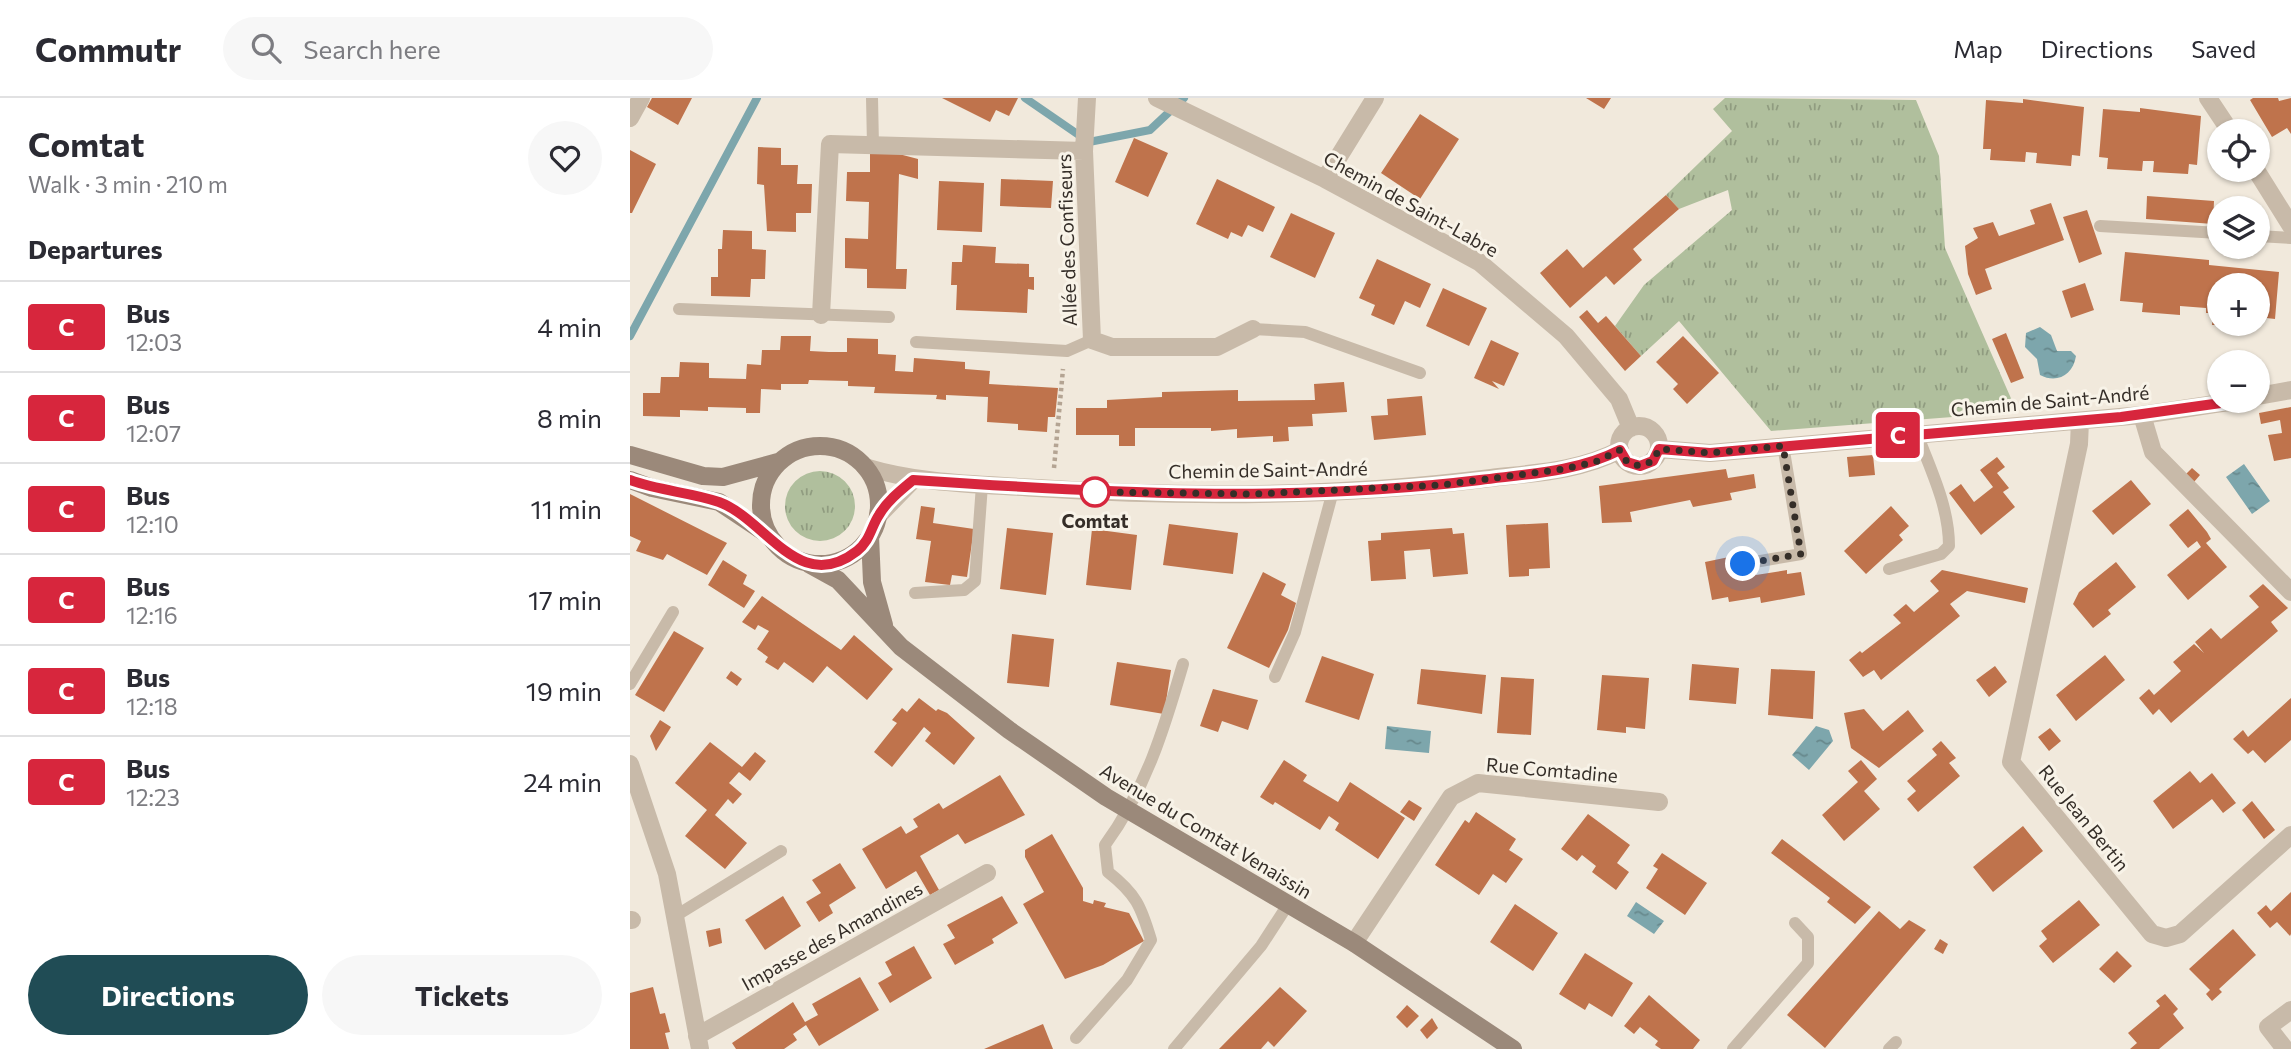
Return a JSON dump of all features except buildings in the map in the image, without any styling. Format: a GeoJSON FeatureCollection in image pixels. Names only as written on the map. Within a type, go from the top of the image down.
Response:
{"type":"FeatureCollection","features":[{"type":"Feature","properties":{"kind":"main road"},"geometry":{"type":"LineString","coordinates":[[630,480],[652,488],[719,502],[767,534],[792,558],[809,564],[827,564],[844,559],[859,550],[870,536],[878,516],[877,489],[865,467],[850,454],[832,447],[813,446],[794,451],[778,462],[767,477],[761,496],[761,515],[767,534]]}},
{"type":"Feature","properties":{"kind":"main road"},"geometry":{"type":"LineString","coordinates":[[630,455],[703,476],[723,477],[778,462]]}},
{"type":"Feature","properties":{"kind":"main road"},"geometry":{"type":"LineString","coordinates":[[870,536],[872,582],[888,634]]}},
{"type":"Feature","properties":{"kind":"main road","name":"Avenue du Comtat Venaissin"},"geometry":{"type":"LineString","coordinates":[[809,564],[838,580],[888,634],[1009,730],[1130,811],[1287,906],[1354,943],[1513,1049]]}},
{"type":"Feature","properties":{"kind":"street"},"geometry":{"type":"LineString","coordinates":[[630,118],[641,98]]}},
{"type":"Feature","properties":{"kind":"street","name":"Allée des Confiseurs"},"geometry":{"type":"LineString","coordinates":[[1087,98],[1084,150],[1092,340],[1112,346],[1217,347],[1253,329]]}},
{"type":"Feature","properties":{"kind":"street","name":"Chemin de Saint-Labre"},"geometry":{"type":"LineString","coordinates":[[1157,98],[1325,179],[1479,262],[1566,336],[1619,399],[1632,428]]}},
{"type":"Feature","properties":{"kind":"street"},"geometry":{"type":"LineString","coordinates":[[1325,179],[1375,98]]}},
{"type":"Feature","properties":{"kind":"street"},"geometry":{"type":"LineString","coordinates":[[2208,98],[2222,119]]}},
{"type":"Feature","properties":{"kind":"street"},"geometry":{"type":"LineString","coordinates":[[821,315],[830,144],[1084,150]]}},
{"type":"Feature","properties":{"kind":"street"},"geometry":{"type":"LineString","coordinates":[[2264,182],[2291,226]]}},
{"type":"Feature","properties":{"kind":"street"},"geometry":{"type":"LineString","coordinates":[[2270,394],[2291,390]]}},
{"type":"Feature","properties":{"kind":"street","name":"Chemin de Saint-André"},"geometry":{"type":"LineString","coordinates":[[1659,449],[1710,453],[2080,421],[2207,405]]}},
{"type":"Feature","properties":{"kind":"street"},"geometry":{"type":"LineString","coordinates":[[2142,415],[2153,452],[2289,589]]}},
{"type":"Feature","properties":{"kind":"street","name":"Rue Jean Bertin"},"geometry":{"type":"LineString","coordinates":[[2080,421],[2079,444],[2011,762],[2152,934],[2166,938],[2180,934],[2291,835]]}},
{"type":"Feature","properties":{"kind":"street"},"geometry":{"type":"LineString","coordinates":[[1632,428],[1651,430],[1659,449],[1653,461],[1640,466],[1627,462],[1620,450],[1622,437],[1632,428]]}},
{"type":"Feature","properties":{"kind":"street","name":"Chemin de Saint-André"},"geometry":{"type":"LineString","coordinates":[[865,467],[913,480],[1212,495],[1441,485],[1564,469],[1595,462],[1620,450]]}},
{"type":"Feature","properties":{"kind":"street"},"geometry":{"type":"LineString","coordinates":[[878,516],[913,480]]}},
{"type":"Feature","properties":{"kind":"street"},"geometry":{"type":"LineString","coordinates":[[630,764],[634,786],[660,851],[677,915],[699,1042]]}},
{"type":"Feature","properties":{"kind":"street","name":"Rue Comtadine"},"geometry":{"type":"LineString","coordinates":[[1354,943],[1451,797],[1478,783],[1660,802]]}},
{"type":"Feature","properties":{"kind":"street","name":"Impasse des Amandines"},"geometry":{"type":"LineString","coordinates":[[699,1042],[987,873]]}},
{"type":"Feature","properties":{"kind":"street"},"geometry":{"type":"LineString","coordinates":[[2285,1049],[2268,1027],[2291,1010]]}},
{"type":"Feature","properties":{"kind":"lane"},"geometry":{"type":"LineString","coordinates":[[872,98],[873,145]]}},
{"type":"Feature","properties":{"kind":"lane"},"geometry":{"type":"LineString","coordinates":[[2100,226],[2207,232]]}},
{"type":"Feature","properties":{"kind":"lane"},"geometry":{"type":"LineString","coordinates":[[2270,237],[2291,238]]}},
{"type":"Feature","properties":{"kind":"lane"},"geometry":{"type":"LineString","coordinates":[[679,309],[889,317]]}},
{"type":"Feature","properties":{"kind":"lane"},"geometry":{"type":"LineString","coordinates":[[1253,329],[1305,332],[1420,373]]}},
{"type":"Feature","properties":{"kind":"lane"},"geometry":{"type":"LineString","coordinates":[[916,342],[1067,351],[1092,340]]}},
{"type":"Feature","properties":{"kind":"lane"},"geometry":{"type":"LineString","coordinates":[[1889,569],[1941,554],[1949,546],[1949,530],[1937,485],[1917,434]]}},
{"type":"Feature","properties":{"kind":"lane"},"geometry":{"type":"LineString","coordinates":[[1743,564],[1801,554],[1783,446]]}},
{"type":"Feature","properties":{"kind":"lane"},"geometry":{"type":"LineString","coordinates":[[915,593],[964,590],[975,581],[982,485]]}},
{"type":"Feature","properties":{"kind":"lane"},"geometry":{"type":"LineString","coordinates":[[1275,677],[1295,632],[1333,491]]}},
{"type":"Feature","properties":{"kind":"lane"},"geometry":{"type":"LineString","coordinates":[[630,684],[673,612]]}},
{"type":"Feature","properties":{"kind":"lane"},"geometry":{"type":"LineString","coordinates":[[1076,1038],[1127,980],[1151,940],[1143,911],[1131,890],[1108,872],[1105,845],[1130,811],[1164,727],[1183,664]]}},
{"type":"Feature","properties":{"kind":"lane"},"geometry":{"type":"LineString","coordinates":[[677,915],[781,851]]}},
{"type":"Feature","properties":{"kind":"lane"},"geometry":{"type":"LineString","coordinates":[[1174,1049],[1252,957],[1287,906]]}},
{"type":"Feature","properties":{"kind":"lane"},"geometry":{"type":"LineString","coordinates":[[1733,1049],[1808,963],[1808,937],[1794,923]]}},
{"type":"Feature","properties":{"kind":"path"},"geometry":{"type":"LineString","coordinates":[[1051,489],[1067,351]]}},
{"type":"Feature","properties":{"kind":"green space"},"geometry":{"type":"Polygon","coordinates":[[[1725,98],[1916,100],[1939,156],[1945,248],[2017,412],[1771,431],[1679,321],[1641,356],[1615,326],[1644,285],[1732,210],[1728,190],[1679,209],[1666,195],[1732,131],[1713,109],[1725,98]]]}},
{"type":"Feature","properties":{"kind":"green space"},"geometry":{"type":"Polygon","coordinates":[[[820,471],[839,477],[849,487],[855,506],[849,525],[839,535],[820,541],[801,535],[791,525],[785,506],[791,487],[801,477],[820,471]]]}},
{"type":"Feature","properties":{"kind":"water"},"geometry":{"type":"Polygon","coordinates":[[[2040,327],[2051,335],[2057,351],[2071,351],[2076,356],[2072,368],[2063,376],[2046,378],[2040,375],[2037,359],[2025,347],[2026,333],[2040,327]]]}},
{"type":"Feature","properties":{"kind":"water"},"geometry":{"type":"Polygon","coordinates":[[[2244,464],[2270,501],[2252,514],[2226,477],[2244,464]]]}},
{"type":"Feature","properties":{"kind":"water"},"geometry":{"type":"Polygon","coordinates":[[[1387,726],[1431,731],[1429,753],[1385,749],[1387,726]]]}},
{"type":"Feature","properties":{"kind":"water"},"geometry":{"type":"Polygon","coordinates":[[[1816,726],[1829,730],[1833,741],[1809,770],[1792,755],[1816,726]]]}},
{"type":"Feature","properties":{"kind":"water"},"geometry":{"type":"Polygon","coordinates":[[[1636,902],[1664,921],[1654,934],[1627,916],[1636,902]]]}},
{"type":"Feature","properties":{"kind":"waterway"},"geometry":{"type":"LineString","coordinates":[[630,336],[757,98]]}},
{"type":"Feature","properties":{"kind":"waterway"},"geometry":{"type":"LineString","coordinates":[[1025,98],[1089,142],[1150,130],[1184,98]]}},
{"type":"Feature","properties":{"kind":"bus line","name":"C"},"geometry":{"type":"LineString","coordinates":[[630,480],[652,488],[719,502],[767,534],[792,558],[809,564],[827,564],[844,559],[859,550],[870,536],[878,516],[913,480],[1095,492],[1212,495],[1441,485],[1564,469],[1595,462],[1620,450],[1627,462],[1640,466],[1653,461],[1659,449],[1710,453],[2121,417],[2207,406]]}},
{"type":"Feature","properties":{"kind":"place","name":"Comtat"},"geometry":{"type":"Point","coordinates":[1095,492]}},
{"type":"Feature","properties":{"kind":"route"},"geometry":{"type":"LineString","coordinates":[[1095,492],[1276,494],[1441,485],[1564,469],[1595,462],[1620,450],[1627,462],[1640,466],[1653,461],[1659,449],[1710,453],[1783,446],[1788,490],[1801,554],[1743,564]]}}]}
